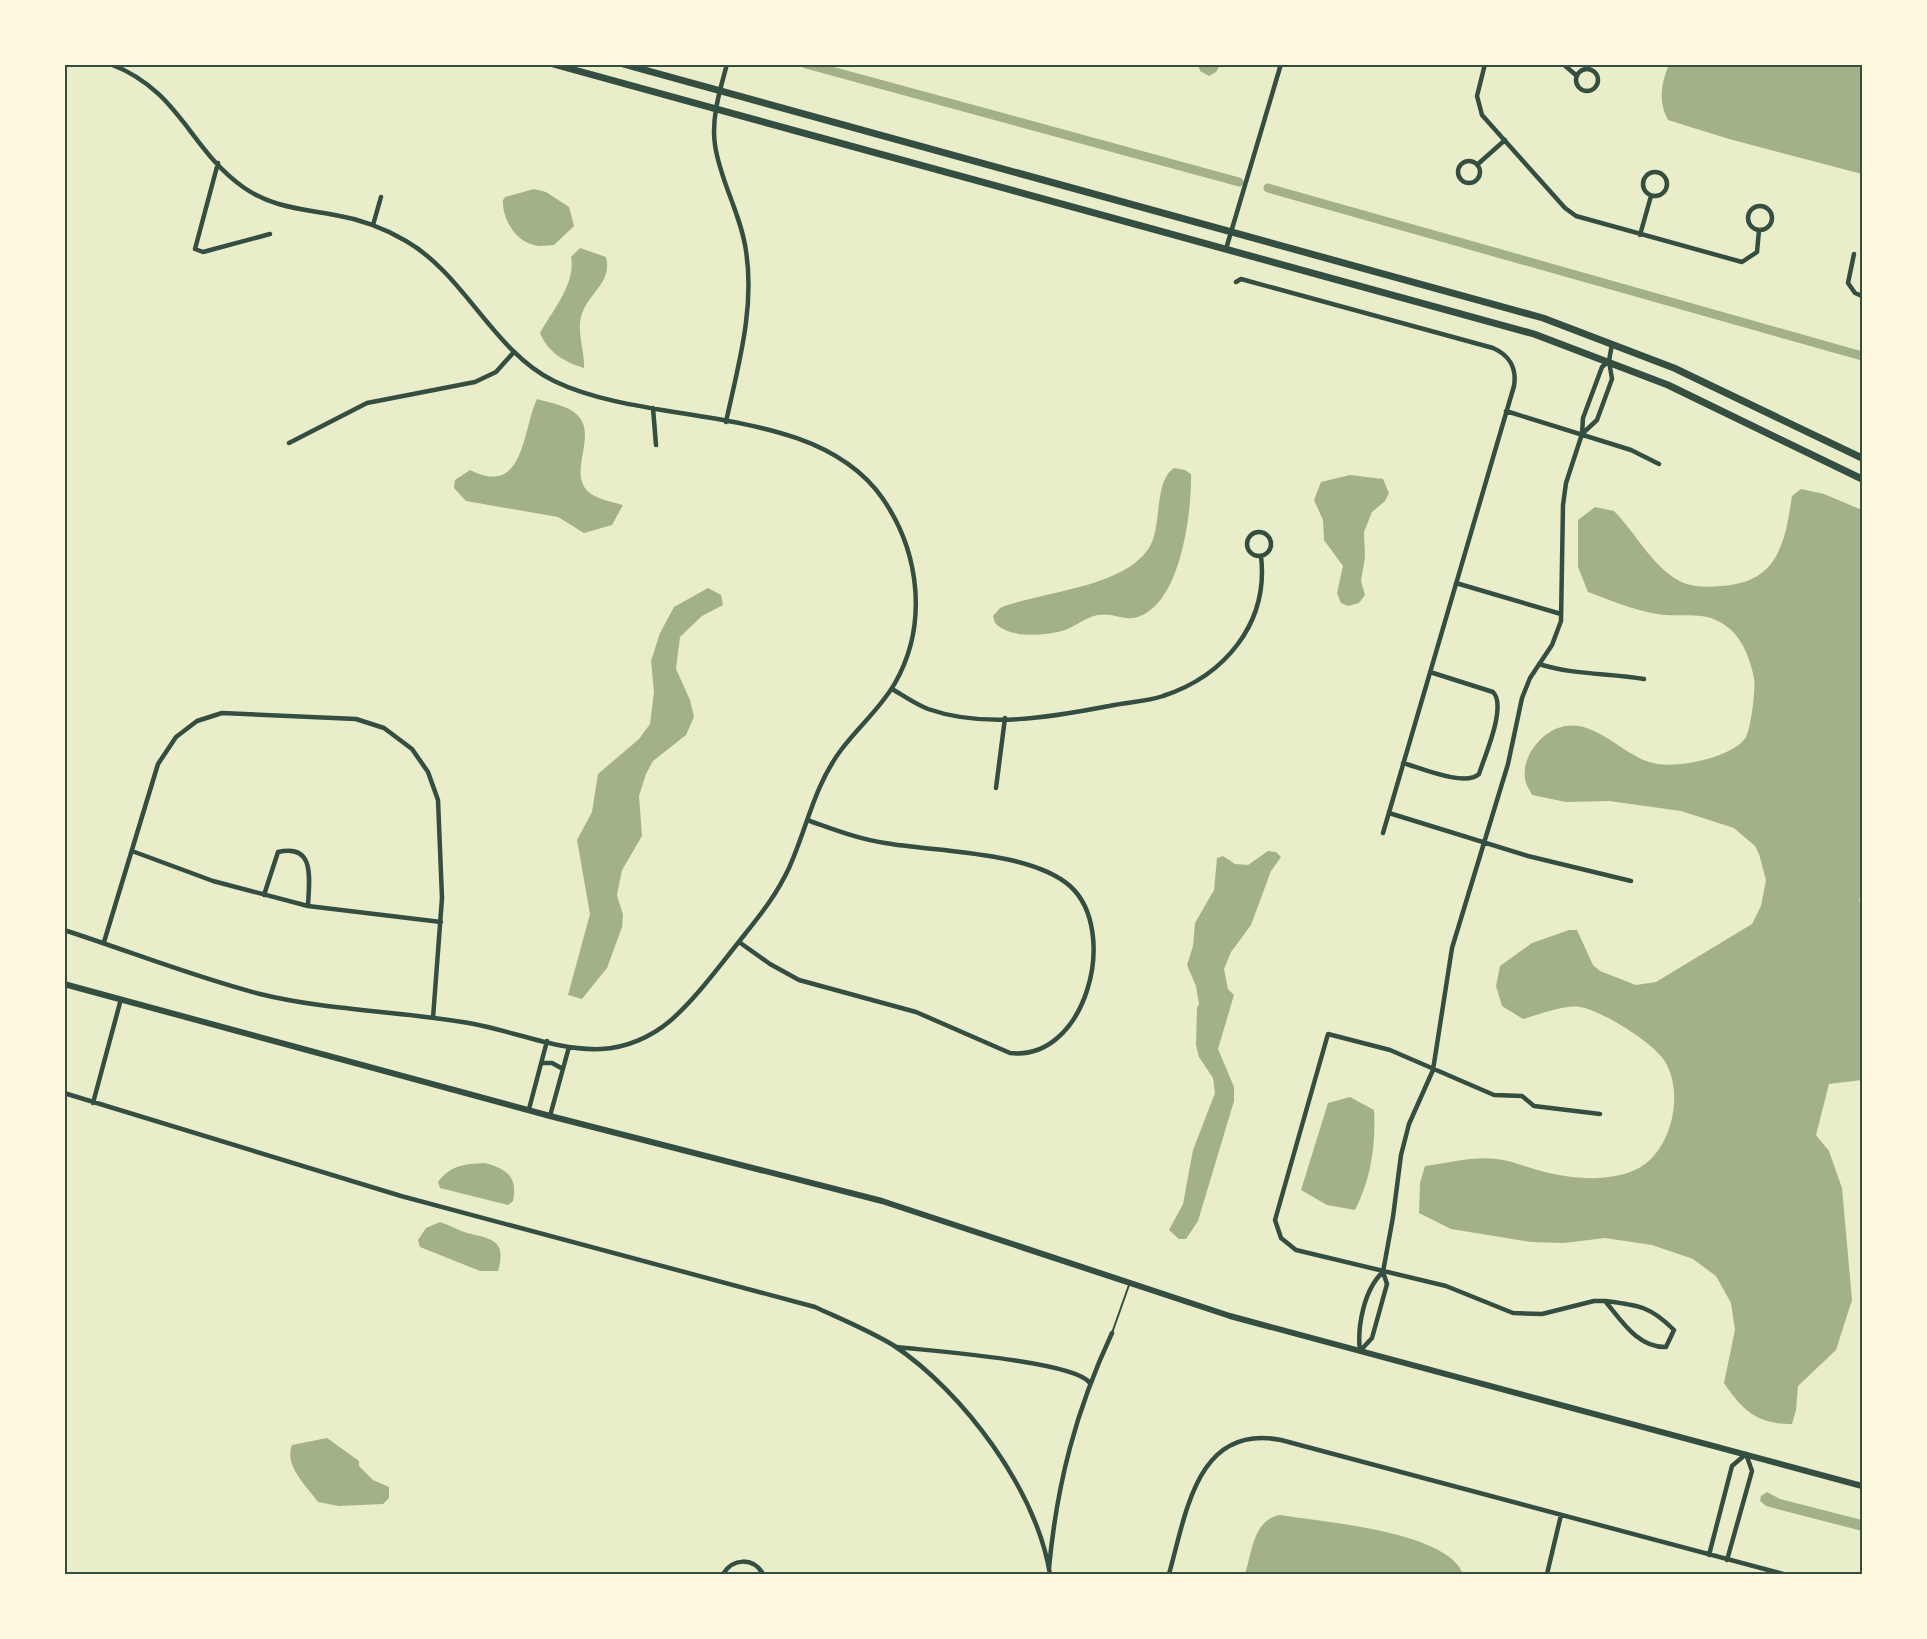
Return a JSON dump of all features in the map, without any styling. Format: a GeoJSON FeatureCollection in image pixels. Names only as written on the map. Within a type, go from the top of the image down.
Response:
{"type":"FeatureCollection","features":[{"type":"Feature","properties":{"kind":"main road"},"geometry":{"type":"LineString","coordinates":[[553,64],[1503,325],[1609,361],[1668,385],[1863,479]]}},
{"type":"Feature","properties":{"kind":"main road"},"geometry":{"type":"LineString","coordinates":[[622,64],[1512,308],[1612,342],[1703,381],[1863,458]]}},
{"type":"Feature","properties":{"kind":"street"},"geometry":{"type":"LineString","coordinates":[[64,930],[262,994],[434,1018],[568,1047],[612,1048],[656,1031],[701,988],[762,916],[778,889],[807,820],[812,801],[836,755],[892,689],[911,641],[916,602],[915,576],[908,549],[886,503],[860,474],[818,446],[784,434],[653,408],[575,389],[540,373],[514,352],[469,299],[422,251],[374,225],[335,214],[292,209],[261,198],[239,185],[164,97],[134,75],[110,64]]}},
{"type":"Feature","properties":{"kind":"street"},"geometry":{"type":"LineString","coordinates":[[726,422],[747,325],[749,276],[746,249],[735,206],[715,147],[715,118],[727,64]]}},
{"type":"Feature","properties":{"kind":"street"},"geometry":{"type":"LineString","coordinates":[[1226,249],[1281,64]]}},
{"type":"Feature","properties":{"kind":"street"},"geometry":{"type":"LineString","coordinates":[[1485,64],[1477,102],[1482,115],[1570,213],[1582,219],[1736,261],[1748,260],[1757,252],[1759,230]]}},
{"type":"Feature","properties":{"kind":"street"},"geometry":{"type":"LineString","coordinates":[[1563,64],[1577,76],[1577,84],[1582,89],[1593,89],[1597,83],[1595,72],[1589,69],[1581,71],[1577,76]]}},
{"type":"Feature","properties":{"kind":"street"},"geometry":{"type":"LineString","coordinates":[[1478,164],[1505,140]]}},
{"type":"Feature","properties":{"kind":"street"},"geometry":{"type":"LineString","coordinates":[[1471,161],[1478,164],[1481,171],[1476,181],[1468,183],[1461,179],[1459,168],[1464,162],[1471,161]]}},
{"type":"Feature","properties":{"kind":"street"},"geometry":{"type":"LineString","coordinates":[[218,163],[195,249],[203,252],[270,234]]}},
{"type":"Feature","properties":{"kind":"street"},"geometry":{"type":"LineString","coordinates":[[1658,172],[1664,177],[1666,187],[1659,195],[1651,196],[1645,191],[1643,181],[1647,174],[1658,172]]}},
{"type":"Feature","properties":{"kind":"street"},"geometry":{"type":"LineString","coordinates":[[1640,235],[1651,196]]}},
{"type":"Feature","properties":{"kind":"street"},"geometry":{"type":"LineString","coordinates":[[374,225],[381,197]]}},
{"type":"Feature","properties":{"kind":"street"},"geometry":{"type":"LineString","coordinates":[[1761,206],[1770,212],[1772,219],[1769,226],[1759,230],[1750,225],[1748,218],[1753,208],[1761,206]]}},
{"type":"Feature","properties":{"kind":"street"},"geometry":{"type":"LineString","coordinates":[[1854,254],[1848,283],[1855,293],[1863,296]]}},
{"type":"Feature","properties":{"kind":"street"},"geometry":{"type":"LineString","coordinates":[[1236,282],[1242,279],[1499,351],[1510,360],[1515,372],[1506,411],[1383,833]]}},
{"type":"Feature","properties":{"kind":"street"},"geometry":{"type":"LineString","coordinates":[[1582,434],[1597,420],[1612,379],[1609,361],[1612,342]]}},
{"type":"Feature","properties":{"kind":"street"},"geometry":{"type":"LineString","coordinates":[[289,443],[367,403],[475,382],[496,372],[514,352]]}},
{"type":"Feature","properties":{"kind":"street"},"geometry":{"type":"LineString","coordinates":[[1360,1351],[1372,1338],[1387,1284],[1383,1272],[1405,1136],[1433,1070],[1452,948],[1478,871],[1484,841],[1508,764],[1522,698],[1557,634],[1561,614],[1563,505],[1569,469],[1582,434],[1583,417],[1602,367],[1609,361]]}},
{"type":"Feature","properties":{"kind":"street"},"geometry":{"type":"LineString","coordinates":[[653,408],[656,445]]}},
{"type":"Feature","properties":{"kind":"street"},"geometry":{"type":"LineString","coordinates":[[1506,411],[1631,450],[1659,464]]}},
{"type":"Feature","properties":{"kind":"street"},"geometry":{"type":"LineString","coordinates":[[1258,532],[1268,536],[1271,543],[1270,550],[1261,556],[1253,555],[1247,546],[1249,538],[1258,532]]}},
{"type":"Feature","properties":{"kind":"street"},"geometry":{"type":"LineString","coordinates":[[892,689],[928,709],[970,717],[1053,716],[1161,697],[1208,675],[1225,661],[1250,628],[1258,606],[1262,584],[1261,556]]}},
{"type":"Feature","properties":{"kind":"street"},"geometry":{"type":"LineString","coordinates":[[1456,583],[1561,614]]}},
{"type":"Feature","properties":{"kind":"street"},"geometry":{"type":"LineString","coordinates":[[1539,664],[1561,671],[1644,679]]}},
{"type":"Feature","properties":{"kind":"street"},"geometry":{"type":"LineString","coordinates":[[1403,763],[1462,780],[1475,778],[1479,774],[1499,709],[1500,702],[1493,692],[1430,672]]}},
{"type":"Feature","properties":{"kind":"street"},"geometry":{"type":"LineString","coordinates":[[104,942],[158,764],[176,736],[197,721],[235,712],[356,719],[384,728],[401,739],[421,760],[434,786],[440,814],[441,922],[434,1018]]}},
{"type":"Feature","properties":{"kind":"street"},"geometry":{"type":"LineString","coordinates":[[996,788],[1005,718]]}},
{"type":"Feature","properties":{"kind":"street"},"geometry":{"type":"LineString","coordinates":[[1389,813],[1552,863],[1631,881]]}},
{"type":"Feature","properties":{"kind":"street"},"geometry":{"type":"LineString","coordinates":[[739,942],[770,964],[799,980],[916,1012],[1010,1053],[1024,1054],[1049,1046],[1060,1038],[1076,1016],[1089,979],[1093,946],[1087,911],[1070,886],[1045,872],[992,857],[883,843],[807,820]]}},
{"type":"Feature","properties":{"kind":"street"},"geometry":{"type":"LineString","coordinates":[[264,896],[278,852],[290,849],[301,852],[308,861],[308,906]]}},
{"type":"Feature","properties":{"kind":"street"},"geometry":{"type":"LineString","coordinates":[[132,851],[213,881],[264,896],[308,906],[441,922]]}},
{"type":"Feature","properties":{"kind":"street"},"geometry":{"type":"LineString","coordinates":[[64,984],[550,1116],[891,1203],[1230,1316],[1863,1486]]}},
{"type":"Feature","properties":{"kind":"street"},"geometry":{"type":"LineString","coordinates":[[93,1103],[121,999]]}},
{"type":"Feature","properties":{"kind":"street"},"geometry":{"type":"LineString","coordinates":[[1600,1114],[1534,1106],[1522,1096],[1494,1095],[1390,1050],[1328,1034],[1275,1220],[1281,1238],[1296,1250],[1446,1286],[1513,1313],[1542,1314],[1594,1301],[1629,1304],[1657,1313],[1674,1329],[1666,1347],[1653,1347],[1641,1341],[1605,1302]]}},
{"type":"Feature","properties":{"kind":"street"},"geometry":{"type":"LineString","coordinates":[[529,1109],[547,1041]]}},
{"type":"Feature","properties":{"kind":"street"},"geometry":{"type":"LineString","coordinates":[[550,1116],[568,1047]]}},
{"type":"Feature","properties":{"kind":"street"},"geometry":{"type":"LineString","coordinates":[[541,1063],[552,1063],[563,1069]]}},
{"type":"Feature","properties":{"kind":"street"},"geometry":{"type":"LineString","coordinates":[[64,1093],[401,1196],[815,1307],[870,1332],[894,1347],[945,1389],[964,1409],[998,1454],[1025,1503],[1050,1573]]}},
{"type":"Feature","properties":{"kind":"street"},"geometry":{"type":"LineString","coordinates":[[1360,1351],[1358,1334],[1372,1282],[1383,1272]]}},
{"type":"Feature","properties":{"kind":"street"},"geometry":{"type":"LineString","coordinates":[[1050,1573],[1054,1511],[1062,1473],[1089,1382],[1112,1333]]}},
{"type":"Feature","properties":{"kind":"street"},"geometry":{"type":"LineString","coordinates":[[894,1347],[984,1356],[1053,1368],[1084,1377],[1089,1382]]}},
{"type":"Feature","properties":{"kind":"street"},"geometry":{"type":"LineString","coordinates":[[1169,1575],[1202,1472],[1217,1454],[1229,1446],[1258,1437],[1281,1440],[1783,1575]]}},
{"type":"Feature","properties":{"kind":"street"},"geometry":{"type":"LineString","coordinates":[[1709,1555],[1732,1466],[1746,1454]]}},
{"type":"Feature","properties":{"kind":"street"},"geometry":{"type":"LineString","coordinates":[[1727,1560],[1752,1471],[1746,1454]]}},
{"type":"Feature","properties":{"kind":"street"},"geometry":{"type":"LineString","coordinates":[[1547,1575],[1561,1515]]}},
{"type":"Feature","properties":{"kind":"street"},"geometry":{"type":"LineString","coordinates":[[723,1575],[729,1567],[744,1561],[753,1563],[763,1575]]}},
{"type":"Feature","properties":{"kind":"lane"},"geometry":{"type":"LineString","coordinates":[[1112,1333],[1130,1283]]}},
{"type":"Feature","properties":{"kind":"shaded area"},"geometry":{"type":"Polygon","coordinates":[[[1198,64],[1220,65],[1216,72],[1209,76],[1200,71],[1198,64]]]}},
{"type":"Feature","properties":{"kind":"shaded area"},"geometry":{"type":"Polygon","coordinates":[[[1669,65],[1862,65],[1862,174],[1729,139],[1668,120],[1663,106],[1662,92],[1669,65]]]}},
{"type":"Feature","properties":{"kind":"shaded area"},"geometry":{"type":"Polygon","coordinates":[[[534,189],[546,192],[569,207],[574,226],[554,245],[536,246],[527,243],[516,234],[507,221],[503,207],[505,197],[534,189]]]}},
{"type":"Feature","properties":{"kind":"shaded area"},"geometry":{"type":"Polygon","coordinates":[[[580,248],[606,257],[607,265],[604,279],[587,304],[581,318],[580,332],[584,368],[570,363],[552,351],[540,333],[567,287],[572,267],[571,257],[580,248]]]}},
{"type":"Feature","properties":{"kind":"shaded area"},"geometry":{"type":"Polygon","coordinates":[[[537,399],[566,408],[580,418],[585,437],[581,468],[584,486],[595,496],[623,505],[612,525],[584,533],[558,517],[466,501],[454,488],[455,480],[470,470],[488,476],[502,475],[511,468],[524,442],[537,399]]]}},
{"type":"Feature","properties":{"kind":"shaded area"},"geometry":{"type":"Polygon","coordinates":[[[1174,468],[1191,474],[1190,506],[1183,545],[1172,581],[1164,596],[1154,607],[1138,617],[1124,618],[1105,614],[1094,616],[1065,630],[1048,634],[1018,634],[1009,632],[995,623],[993,616],[1000,608],[1103,580],[1138,560],[1150,546],[1154,537],[1161,493],[1168,474],[1174,468]]]}},
{"type":"Feature","properties":{"kind":"shaded area"},"geometry":{"type":"Polygon","coordinates":[[[1350,475],[1383,479],[1389,493],[1385,501],[1372,512],[1364,532],[1365,557],[1361,581],[1365,595],[1359,603],[1348,606],[1341,603],[1337,593],[1343,566],[1324,540],[1323,520],[1314,500],[1321,482],[1350,475]]]}},
{"type":"Feature","properties":{"kind":"shaded area"},"geometry":{"type":"Polygon","coordinates":[[[1801,489],[1824,494],[1862,510],[1862,894],[1859,900],[1862,906],[1862,1080],[1829,1084],[1816,1135],[1829,1151],[1842,1188],[1852,1300],[1836,1350],[1798,1386],[1792,1424],[1769,1422],[1752,1414],[1724,1383],[1735,1330],[1731,1303],[1716,1276],[1693,1259],[1652,1245],[1605,1238],[1564,1243],[1531,1242],[1451,1229],[1419,1213],[1420,1183],[1425,1166],[1488,1158],[1565,1176],[1603,1178],[1628,1173],[1639,1168],[1660,1148],[1672,1119],[1674,1088],[1670,1073],[1658,1053],[1638,1036],[1613,1020],[1589,1009],[1574,1006],[1560,1008],[1523,1019],[1502,1006],[1496,986],[1500,966],[1532,943],[1569,930],[1577,930],[1593,965],[1600,971],[1636,985],[1656,982],[1752,924],[1761,906],[1766,880],[1759,854],[1755,846],[1734,828],[1681,811],[1609,801],[1566,802],[1532,795],[1525,780],[1526,763],[1533,748],[1544,736],[1558,728],[1571,725],[1595,732],[1641,759],[1653,763],[1675,764],[1703,760],[1729,751],[1739,744],[1748,732],[1754,690],[1754,678],[1749,659],[1741,642],[1728,628],[1711,618],[1648,612],[1588,592],[1578,567],[1578,520],[1595,507],[1614,511],[1658,565],[1676,579],[1703,587],[1721,586],[1740,583],[1767,569],[1781,544],[1792,496],[1801,489]]]}},
{"type":"Feature","properties":{"kind":"shaded area"},"geometry":{"type":"Polygon","coordinates":[[[708,588],[721,595],[723,605],[702,616],[680,637],[676,669],[690,700],[694,717],[686,735],[653,761],[646,774],[639,796],[642,836],[622,870],[617,895],[623,915],[622,927],[607,968],[582,999],[568,995],[590,914],[577,840],[592,812],[598,774],[639,739],[650,724],[654,692],[651,661],[660,633],[674,607],[708,588]]]}},
{"type":"Feature","properties":{"kind":"shaded area"},"geometry":{"type":"Polygon","coordinates":[[[1268,851],[1276,852],[1281,857],[1271,871],[1251,925],[1231,952],[1224,969],[1228,989],[1234,995],[1218,1049],[1234,1087],[1234,1101],[1198,1221],[1186,1239],[1179,1239],[1169,1230],[1183,1204],[1193,1150],[1215,1093],[1213,1078],[1199,1057],[1196,1045],[1199,1004],[1196,986],[1187,965],[1193,946],[1195,923],[1214,890],[1217,858],[1223,856],[1235,864],[1248,865],[1268,851]]]}},
{"type":"Feature","properties":{"kind":"shaded area"},"geometry":{"type":"Polygon","coordinates":[[[1350,1097],[1374,1110],[1374,1136],[1369,1174],[1355,1210],[1327,1205],[1301,1190],[1328,1103],[1350,1097]]]}},
{"type":"Feature","properties":{"kind":"shaded area"},"geometry":{"type":"Polygon","coordinates":[[[485,1163],[505,1171],[512,1180],[513,1201],[508,1205],[440,1188],[438,1182],[453,1169],[464,1165],[485,1163]]]}},
{"type":"Feature","properties":{"kind":"shaded area"},"geometry":{"type":"Polygon","coordinates":[[[440,1222],[490,1239],[495,1243],[500,1253],[498,1271],[480,1271],[420,1247],[418,1240],[426,1228],[440,1222]]]}},
{"type":"Feature","properties":{"kind":"shaded area"},"geometry":{"type":"Polygon","coordinates":[[[327,1438],[359,1461],[359,1466],[373,1480],[389,1487],[389,1498],[383,1504],[339,1506],[318,1502],[294,1468],[290,1453],[292,1445],[327,1438]]]}},
{"type":"Feature","properties":{"kind":"shaded area"},"geometry":{"type":"Polygon","coordinates":[[[1767,1492],[1780,1499],[1862,1520],[1862,1531],[1766,1506],[1760,1501],[1761,1496],[1767,1492]]]}},
{"type":"Feature","properties":{"kind":"shaded area"},"geometry":{"type":"Polygon","coordinates":[[[1280,1515],[1352,1525],[1409,1538],[1434,1548],[1452,1559],[1463,1574],[1245,1574],[1259,1530],[1271,1518],[1280,1515]]]}},
{"type":"Feature","properties":{"kind":"waterway"},"geometry":{"type":"LineString","coordinates":[[806,64],[1239,182]]}},
{"type":"Feature","properties":{"kind":"waterway"},"geometry":{"type":"LineString","coordinates":[[1268,188],[1862,356]]}}]}
